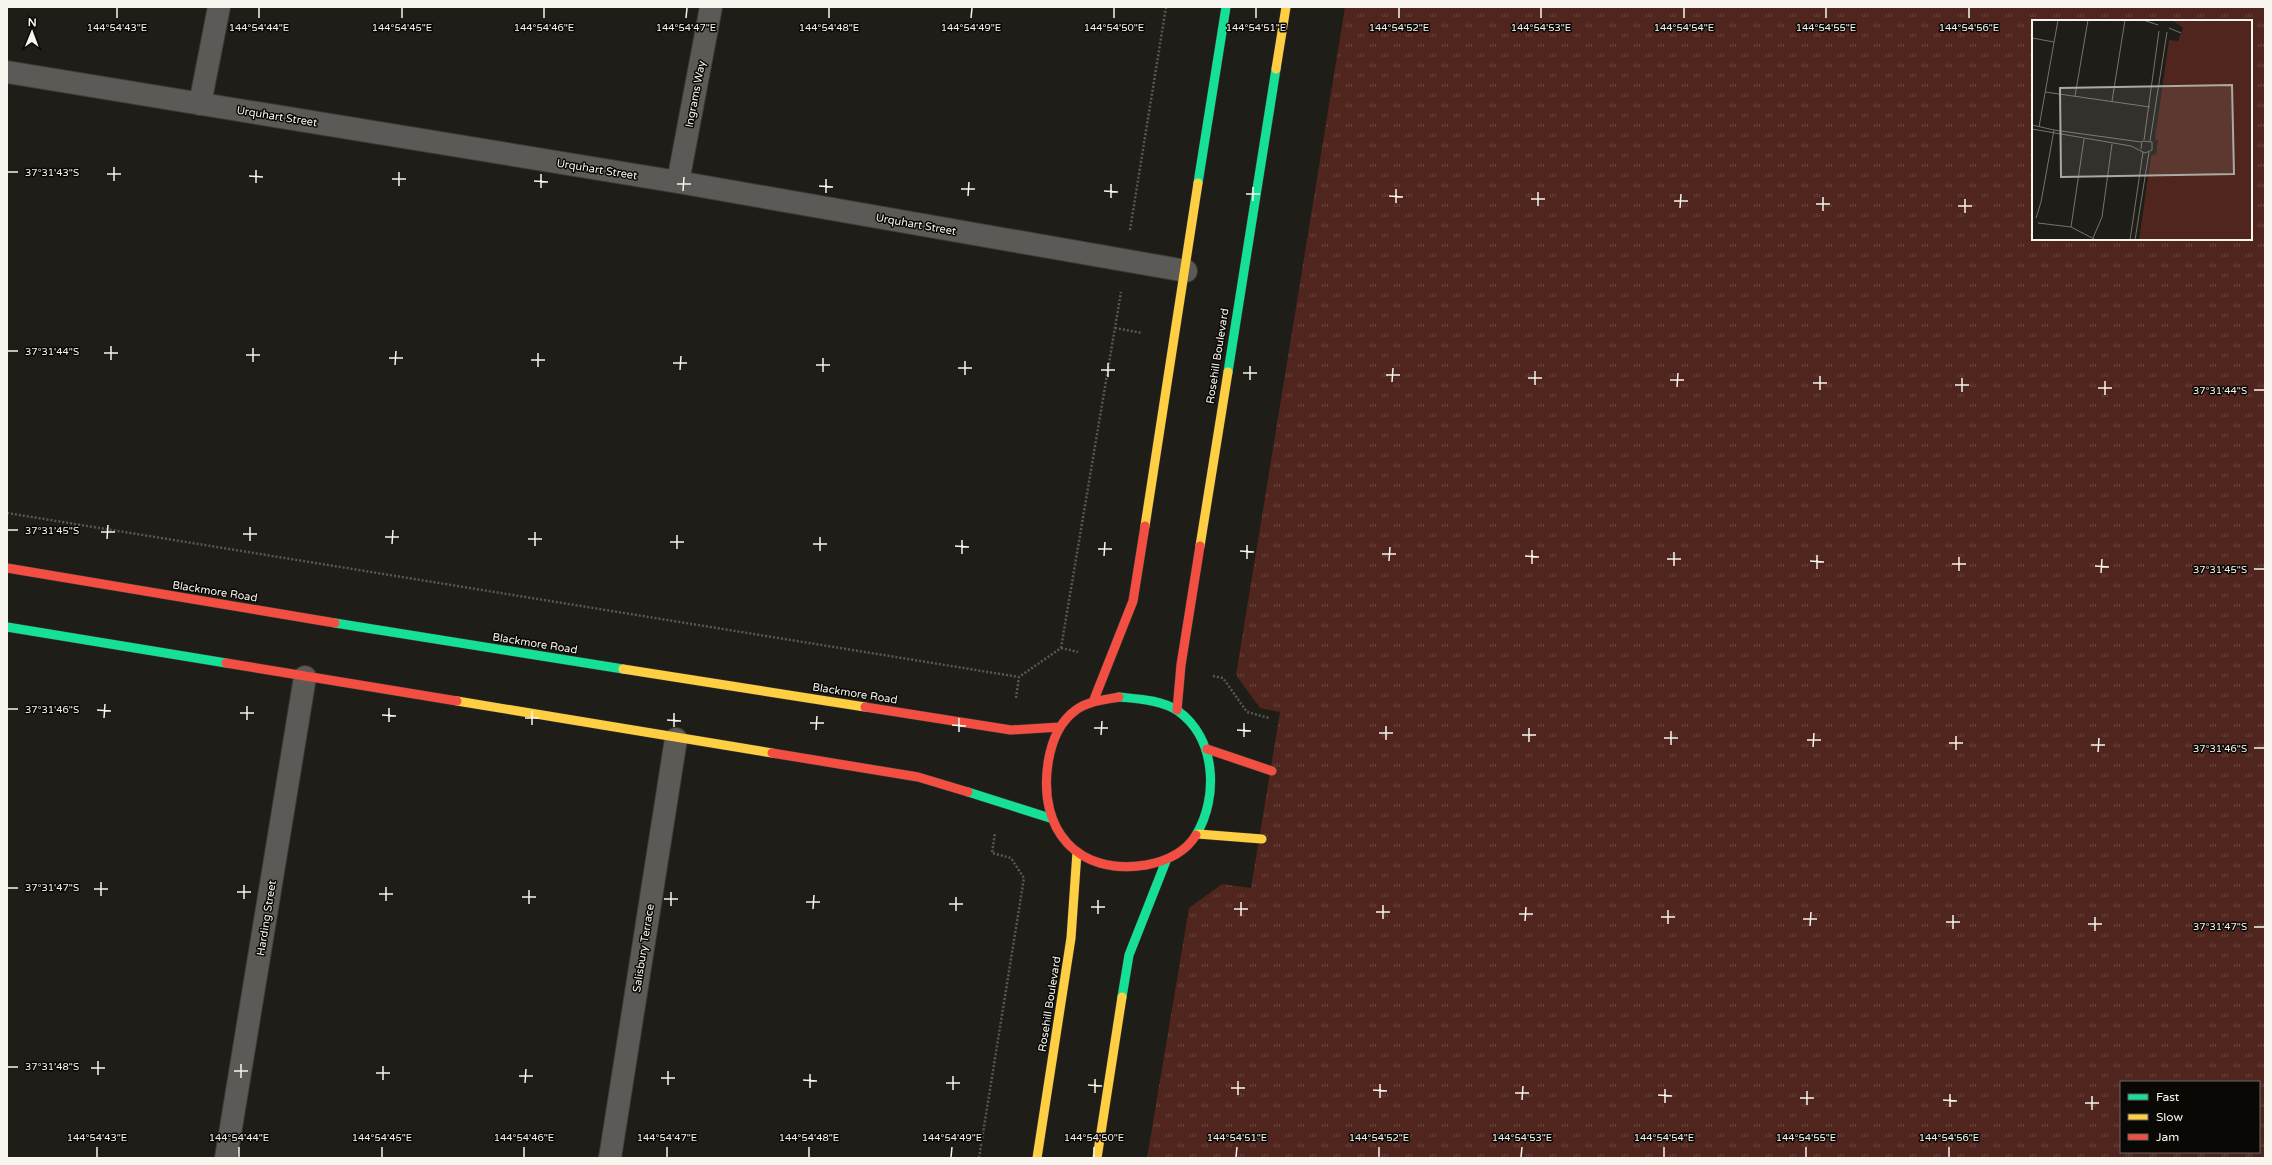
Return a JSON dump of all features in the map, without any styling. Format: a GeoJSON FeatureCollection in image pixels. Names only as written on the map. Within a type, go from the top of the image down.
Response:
{"type":"FeatureCollection","features":[{"type":"Feature","properties":{"kind":"street"},"geometry":{"type":"LineString","coordinates":[[200,104],[219,7]]}},
{"type":"Feature","properties":{"kind":"street","name":"Ingrams Way"},"geometry":{"type":"LineString","coordinates":[[678,182],[711,7]]}},
{"type":"Feature","properties":{"kind":"street"},"geometry":{"type":"LineString","coordinates":[[1093,702],[1133,601],[1186,271],[1226,7]]}},
{"type":"Feature","properties":{"kind":"street","name":"Rosehill Boulevard"},"geometry":{"type":"LineString","coordinates":[[1177,710],[1181,665],[1286,7]]}},
{"type":"Feature","properties":{"kind":"street","name":"Urquhart Street"},"geometry":{"type":"LineString","coordinates":[[7,72],[678,182],[1186,271]]}},
{"type":"Feature","properties":{"kind":"street","name":"Blackmore Road"},"geometry":{"type":"LineString","coordinates":[[7,568],[372,629],[1011,730],[1060,727]]}},
{"type":"Feature","properties":{"kind":"street"},"geometry":{"type":"LineString","coordinates":[[7,627],[676,739],[918,777],[1001,801],[1050,818]]}},
{"type":"Feature","properties":{"kind":"street","name":"Harding Street"},"geometry":{"type":"LineString","coordinates":[[226,1158],[305,677]]}},
{"type":"Feature","properties":{"kind":"street"},"geometry":{"type":"LineString","coordinates":[[1119,697],[1150,701],[1177,710],[1197,727],[1207,749],[1210,776],[1208,804],[1198,834],[1184,851],[1166,861],[1130,867],[1104,865],[1077,852],[1062,838],[1050,818],[1047,790],[1047,770],[1052,745],[1060,727],[1076,710],[1093,702],[1119,697]]}},
{"type":"Feature","properties":{"kind":"street","name":"Salisbury Terrace"},"geometry":{"type":"LineString","coordinates":[[610,1158],[676,739]]}},
{"type":"Feature","properties":{"kind":"street"},"geometry":{"type":"LineString","coordinates":[[1207,749],[1272,770]]}},
{"type":"Feature","properties":{"kind":"street"},"geometry":{"type":"LineString","coordinates":[[1198,834],[1262,839]]}},
{"type":"Feature","properties":{"kind":"street","name":"Rosehill Boulevard"},"geometry":{"type":"LineString","coordinates":[[1037,1158],[1071,938],[1077,852]]}},
{"type":"Feature","properties":{"kind":"street"},"geometry":{"type":"LineString","coordinates":[[1097,1158],[1129,955],[1166,861]]}},
{"type":"Feature","properties":{"kind":"path"},"geometry":{"type":"LineString","coordinates":[[7,513],[1019,677],[1061,648],[1126,260],[1166,7]]}},
{"type":"Feature","properties":{"kind":"path"},"geometry":{"type":"LineString","coordinates":[[1011,730],[1019,677]]}},
{"type":"Feature","properties":{"kind":"path"},"geometry":{"type":"LineString","coordinates":[[979,1158],[1024,878],[1010,858],[992,853],[1001,801]]}},
{"type":"Feature","properties":{"kind":"green space"},"geometry":{"type":"Polygon","coordinates":[[[1345,7],[2265,7],[2265,1158],[1147,1158],[1189,908],[1222,884],[1251,888],[1280,712],[1260,708],[1236,675],[1345,7]]]}},
{"type":"Feature","properties":{"kind":"traffic: fast"},"geometry":{"type":"LineString","coordinates":[[1198,183],[1226,7]]}},
{"type":"Feature","properties":{"kind":"traffic: fast"},"geometry":{"type":"LineString","coordinates":[[1228,372],[1276,69]]}},
{"type":"Feature","properties":{"kind":"traffic: fast"},"geometry":{"type":"LineString","coordinates":[[335,623],[623,669]]}},
{"type":"Feature","properties":{"kind":"traffic: fast"},"geometry":{"type":"LineString","coordinates":[[7,627],[226,663]]}},
{"type":"Feature","properties":{"kind":"traffic: fast"},"geometry":{"type":"LineString","coordinates":[[1119,697],[1158,702],[1172,707],[1191,723],[1200,736],[1210,769],[1210,786],[1208,803],[1203,820],[1196,835]]}},
{"type":"Feature","properties":{"kind":"traffic: fast"},"geometry":{"type":"LineString","coordinates":[[968,792],[1050,818]]}},
{"type":"Feature","properties":{"kind":"traffic: fast"},"geometry":{"type":"LineString","coordinates":[[1122,997],[1129,955],[1166,861]]}},
{"type":"Feature","properties":{"kind":"traffic: slow"},"geometry":{"type":"LineString","coordinates":[[1276,69],[1286,7]]}},
{"type":"Feature","properties":{"kind":"traffic: slow"},"geometry":{"type":"LineString","coordinates":[[1145,526],[1198,183]]}},
{"type":"Feature","properties":{"kind":"traffic: slow"},"geometry":{"type":"LineString","coordinates":[[1200,546],[1228,372]]}},
{"type":"Feature","properties":{"kind":"traffic: slow"},"geometry":{"type":"LineString","coordinates":[[623,669],[865,707]]}},
{"type":"Feature","properties":{"kind":"traffic: slow"},"geometry":{"type":"LineString","coordinates":[[457,701],[772,753]]}},
{"type":"Feature","properties":{"kind":"traffic: slow"},"geometry":{"type":"LineString","coordinates":[[1198,834],[1262,839]]}},
{"type":"Feature","properties":{"kind":"traffic: slow"},"geometry":{"type":"LineString","coordinates":[[1037,1158],[1071,938],[1077,852]]}},
{"type":"Feature","properties":{"kind":"traffic: slow"},"geometry":{"type":"LineString","coordinates":[[1097,1158],[1122,997]]}},
{"type":"Feature","properties":{"kind":"traffic: jam"},"geometry":{"type":"LineString","coordinates":[[1093,702],[1133,601],[1145,526]]}},
{"type":"Feature","properties":{"kind":"traffic: jam"},"geometry":{"type":"LineString","coordinates":[[1177,710],[1181,665],[1200,546]]}},
{"type":"Feature","properties":{"kind":"traffic: jam"},"geometry":{"type":"LineString","coordinates":[[7,568],[335,623]]}},
{"type":"Feature","properties":{"kind":"traffic: jam"},"geometry":{"type":"LineString","coordinates":[[226,663],[457,701]]}},
{"type":"Feature","properties":{"kind":"traffic: jam"},"geometry":{"type":"LineString","coordinates":[[1119,697],[1096,701],[1081,707],[1070,715],[1060,727],[1049,756],[1047,787],[1049,809],[1056,828],[1067,843],[1082,855],[1100,863],[1122,867],[1146,865],[1175,855],[1186,847],[1196,835]]}},
{"type":"Feature","properties":{"kind":"traffic: jam"},"geometry":{"type":"LineString","coordinates":[[865,707],[1011,730],[1060,727]]}},
{"type":"Feature","properties":{"kind":"traffic: jam"},"geometry":{"type":"LineString","coordinates":[[1207,749],[1272,771]]}},
{"type":"Feature","properties":{"kind":"traffic: jam"},"geometry":{"type":"LineString","coordinates":[[772,753],[918,777],[968,792]]}}]}
